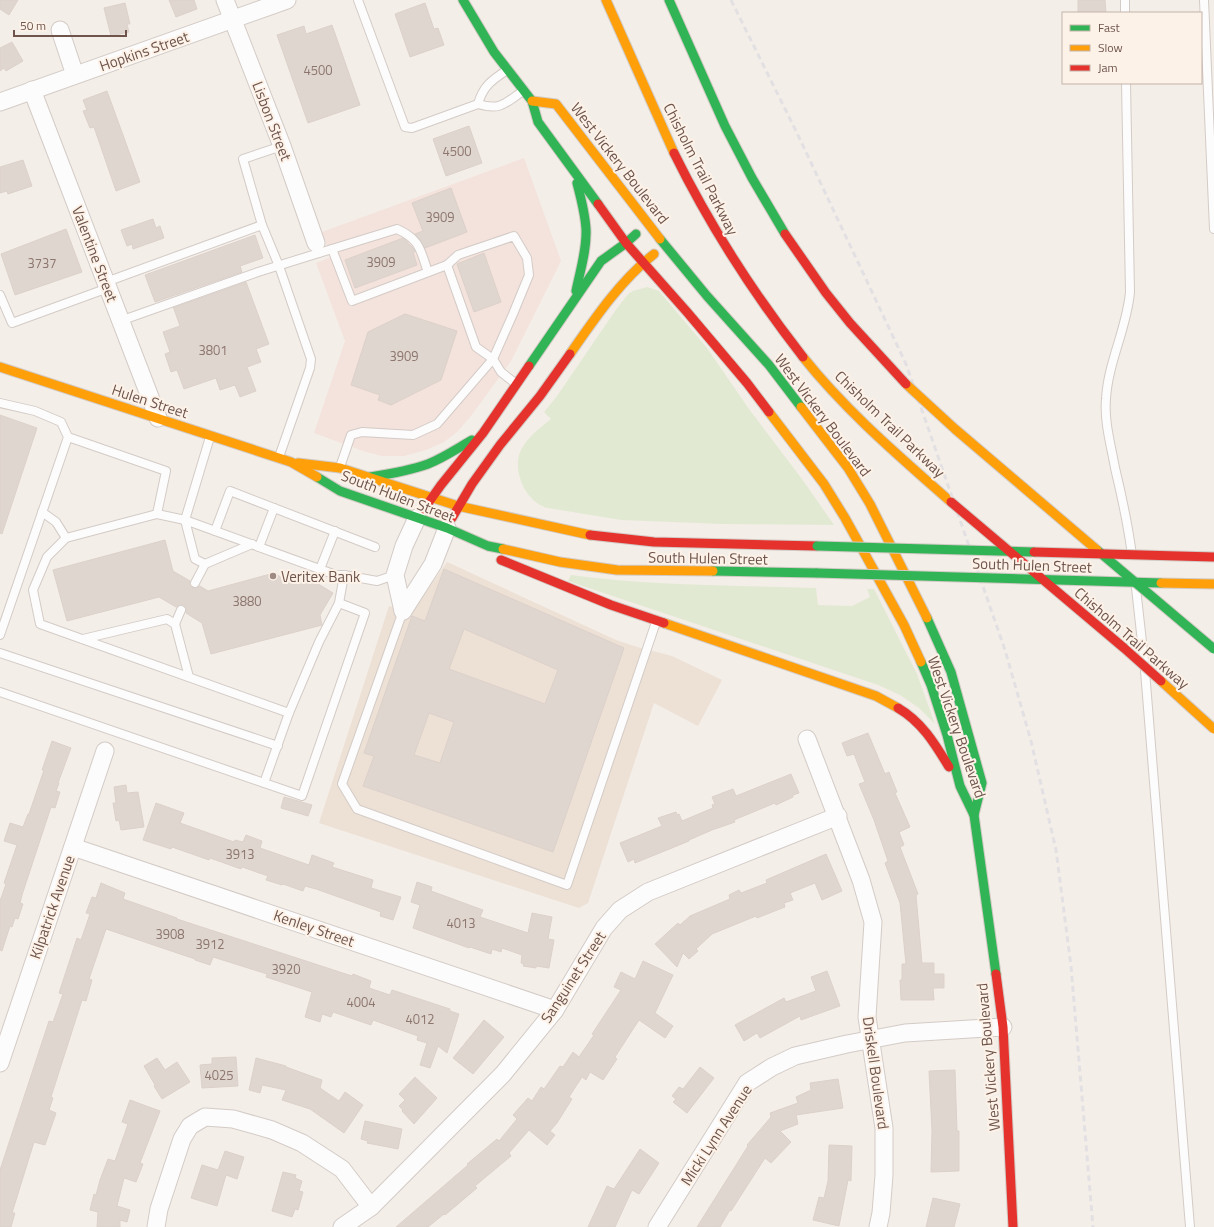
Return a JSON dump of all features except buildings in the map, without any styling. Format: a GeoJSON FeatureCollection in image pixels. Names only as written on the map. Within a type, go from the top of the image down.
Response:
{"type":"FeatureCollection","features":[{"type":"Feature","properties":{"kind":"main road","name":"West Vickery Boulevard"},"geometry":{"type":"LineString","coordinates":[[463,0],[494,52],[532,101],[538,122],[626,243],[747,383],[824,484],[845,518],[904,625],[931,685],[947,735],[960,786],[974,815],[1003,1027],[1013,1227]]}},
{"type":"Feature","properties":{"kind":"main road","name":"Chisholm Trail Parkway"},"geometry":{"type":"LineString","coordinates":[[606,0],[682,169],[713,227],[774,318],[799,351],[848,407],[890,448],[951,502],[1124,648],[1214,729]]}},
{"type":"Feature","properties":{"kind":"main road"},"geometry":{"type":"LineString","coordinates":[[669,0],[711,97],[733,143],[760,192],[785,234],[826,293],[850,323],[874,351],[909,387],[955,429],[1214,649]]}},
{"type":"Feature","properties":{"kind":"main road","name":"West Vickery Boulevard"},"geometry":{"type":"LineString","coordinates":[[532,101],[556,104],[647,223],[706,296],[769,365],[848,468],[870,504],[924,611],[951,672],[982,783],[974,815]]}},
{"type":"Feature","properties":{"kind":"main road"},"geometry":{"type":"LineString","coordinates":[[573,303],[581,270],[586,221],[575,174]]}},
{"type":"Feature","properties":{"kind":"main road"},"geometry":{"type":"LineString","coordinates":[[417,518],[431,498],[483,433],[601,261],[626,243],[647,223]]}},
{"type":"Feature","properties":{"kind":"main road"},"geometry":{"type":"LineString","coordinates":[[666,245],[643,263],[599,312],[540,396],[500,445],[472,484],[458,506],[447,528],[482,553],[611,605],[858,689],[898,707],[917,721],[934,744],[960,786]]}},
{"type":"Feature","properties":{"kind":"main road","name":"Hulen Street"},"geometry":{"type":"LineString","coordinates":[[0,367],[291,462]]}},
{"type":"Feature","properties":{"kind":"main road"},"geometry":{"type":"LineString","coordinates":[[368,477],[410,470],[423,466],[483,433]]}},
{"type":"Feature","properties":{"kind":"main road","name":"South Hulen Street"},"geometry":{"type":"LineString","coordinates":[[291,462],[340,468],[458,506],[570,532],[618,539],[654,542],[1214,557]]}},
{"type":"Feature","properties":{"kind":"main road","name":"South Hulen Street"},"geometry":{"type":"LineString","coordinates":[[291,462],[340,491],[447,528],[488,546],[560,562],[617,570],[699,570],[1214,584]]}},
{"type":"Feature","properties":{"kind":"street","name":"Lisbon Street"},"geometry":{"type":"LineString","coordinates":[[225,0],[323,249]]}},
{"type":"Feature","properties":{"kind":"street","name":"Hopkins Street"},"geometry":{"type":"LineString","coordinates":[[0,102],[287,0]]}},
{"type":"Feature","properties":{"kind":"street"},"geometry":{"type":"LineString","coordinates":[[60,30],[75,75]]}},
{"type":"Feature","properties":{"kind":"street","name":"Valentine Street"},"geometry":{"type":"LineString","coordinates":[[32,90],[158,418]]}},
{"type":"Feature","properties":{"kind":"street"},"geometry":{"type":"LineString","coordinates":[[403,611],[395,575],[404,546],[417,518]]}},
{"type":"Feature","properties":{"kind":"street"},"geometry":{"type":"LineString","coordinates":[[403,611],[433,564],[447,528]]}},
{"type":"Feature","properties":{"kind":"street","name":"Driskell Boulevard"},"geometry":{"type":"LineString","coordinates":[[807,739],[862,880],[873,922],[867,1017],[884,1128],[884,1175],[881,1213],[878,1227]]}},
{"type":"Feature","properties":{"kind":"street","name":"Kilpatrick Avenue"},"geometry":{"type":"LineString","coordinates":[[0,1063],[105,751]]}},
{"type":"Feature","properties":{"kind":"street","name":"Sanguinet Street"},"geometry":{"type":"LineString","coordinates":[[342,1227],[371,1207],[504,1074],[555,1010],[604,928],[620,910],[648,892],[838,816]]}},
{"type":"Feature","properties":{"kind":"street","name":"Kenley Street"},"geometry":{"type":"LineString","coordinates":[[73,846],[555,1010]]}},
{"type":"Feature","properties":{"kind":"street","name":"Micki Lynn Avenue"},"geometry":{"type":"LineString","coordinates":[[657,1227],[748,1083],[772,1067],[795,1056],[905,1033],[1003,1027]]}},
{"type":"Feature","properties":{"kind":"street"},"geometry":{"type":"LineString","coordinates":[[156,1227],[159,1209],[182,1139],[190,1126],[205,1117],[233,1119],[272,1130],[302,1143],[342,1169],[371,1207]]}},
{"type":"Feature","properties":{"kind":"lane"},"geometry":{"type":"LineString","coordinates":[[358,0],[405,127],[412,128],[478,104],[490,107],[501,106],[524,91]]}},
{"type":"Feature","properties":{"kind":"lane"},"geometry":{"type":"LineString","coordinates":[[1125,0],[1125,12]]}},
{"type":"Feature","properties":{"kind":"lane"},"geometry":{"type":"LineString","coordinates":[[1204,0],[1214,229]]}},
{"type":"Feature","properties":{"kind":"lane"},"geometry":{"type":"LineString","coordinates":[[478,104],[480,95],[485,87],[507,69]]}},
{"type":"Feature","properties":{"kind":"lane"},"geometry":{"type":"LineString","coordinates":[[1126,84],[1129,307],[1109,378],[1105,414],[1128,527],[1141,624],[1190,1227]]}},
{"type":"Feature","properties":{"kind":"lane"},"geometry":{"type":"LineString","coordinates":[[278,458],[310,368],[311,359],[279,266],[262,224],[243,159],[282,146]]}},
{"type":"Feature","properties":{"kind":"lane"},"geometry":{"type":"LineString","coordinates":[[0,295],[12,323],[262,224]]}},
{"type":"Feature","properties":{"kind":"lane"},"geometry":{"type":"LineString","coordinates":[[120,321],[279,266],[323,249],[398,229],[405,232],[417,242],[428,272]]}},
{"type":"Feature","properties":{"kind":"lane"},"geometry":{"type":"LineString","coordinates":[[323,249],[352,301],[447,265],[458,255],[514,236],[527,258],[529,275],[493,359],[437,424],[413,435],[362,432],[351,435],[340,468]]}},
{"type":"Feature","properties":{"kind":"lane"},"geometry":{"type":"LineString","coordinates":[[447,265],[476,347],[493,359],[501,372],[516,385]]}},
{"type":"Feature","properties":{"kind":"lane"},"geometry":{"type":"LineString","coordinates":[[0,403],[35,411],[61,422],[68,437],[0,635]]}},
{"type":"Feature","properties":{"kind":"lane"},"geometry":{"type":"LineString","coordinates":[[205,564],[195,559],[185,520],[211,436]]}},
{"type":"Feature","properties":{"kind":"lane"},"geometry":{"type":"LineString","coordinates":[[68,437],[166,471],[157,514]]}},
{"type":"Feature","properties":{"kind":"lane"},"geometry":{"type":"LineString","coordinates":[[215,531],[230,491],[375,547]]}},
{"type":"Feature","properties":{"kind":"lane"},"geometry":{"type":"LineString","coordinates":[[195,583],[205,564],[256,546],[274,508]]}},
{"type":"Feature","properties":{"kind":"lane"},"geometry":{"type":"LineString","coordinates":[[42,512],[56,522],[66,538]]}},
{"type":"Feature","properties":{"kind":"lane"},"geometry":{"type":"LineString","coordinates":[[289,713],[40,624],[32,590],[46,557],[66,538],[157,514],[185,520],[336,574],[377,581],[395,575]]}},
{"type":"Feature","properties":{"kind":"lane"},"geometry":{"type":"LineString","coordinates":[[320,569],[335,531]]}},
{"type":"Feature","properties":{"kind":"lane"},"geometry":{"type":"LineString","coordinates":[[264,783],[289,713],[318,642],[339,603],[344,575]]}},
{"type":"Feature","properties":{"kind":"lane"},"geometry":{"type":"LineString","coordinates":[[0,692],[302,796],[365,613],[339,603]]}},
{"type":"Feature","properties":{"kind":"lane"},"geometry":{"type":"LineString","coordinates":[[181,610],[175,624],[189,677]]}},
{"type":"Feature","properties":{"kind":"lane"},"geometry":{"type":"LineString","coordinates":[[403,611],[342,784],[357,809],[567,886],[656,621]]}},
{"type":"Feature","properties":{"kind":"lane"},"geometry":{"type":"LineString","coordinates":[[83,639],[167,619],[175,624]]}},
{"type":"Feature","properties":{"kind":"lane"},"geometry":{"type":"LineString","coordinates":[[0,653],[278,746]]}},
{"type":"Feature","properties":{"kind":"shaded area"},"geometry":{"type":"Polygon","coordinates":[[[524,158],[561,261],[511,361],[471,416],[457,432],[444,442],[426,450],[404,456],[382,456],[363,451],[314,433],[345,341],[316,263],[331,257],[322,232],[524,158]]]}},
{"type":"Feature","properties":{"kind":"shaded area"},"geometry":{"type":"Polygon","coordinates":[[[447,562],[616,640],[672,656],[722,680],[698,726],[654,703],[588,903],[579,908],[319,823],[389,606],[412,612],[447,562]]]}},
{"type":"Feature","properties":{"kind":"green space"},"geometry":{"type":"Polygon","coordinates":[[[647,287],[659,291],[707,348],[749,409],[802,479],[834,525],[722,524],[621,520],[548,508],[533,500],[527,493],[519,476],[518,458],[521,450],[534,433],[551,419],[544,412],[557,396],[628,294],[647,287]]]}},
{"type":"Feature","properties":{"kind":"green space"},"geometry":{"type":"Polygon","coordinates":[[[571,575],[601,579],[662,583],[816,588],[818,605],[852,606],[870,597],[867,589],[874,589],[917,674],[935,724],[919,708],[900,695],[878,685],[568,581],[571,575]]]}},
{"type":"Feature","properties":{"kind":"railway"},"geometry":{"type":"LineString","coordinates":[[731,0],[797,133],[906,364],[1005,650],[1031,741],[1056,850],[1071,966],[1093,1227]]}},
{"type":"Feature","properties":{"kind":"traffic: fast"},"geometry":{"type":"LineString","coordinates":[[463,0],[494,52],[532,101],[538,122],[598,204]]}},
{"type":"Feature","properties":{"kind":"traffic: fast"},"geometry":{"type":"LineString","coordinates":[[669,0],[725,126],[752,178],[785,234]]}},
{"type":"Feature","properties":{"kind":"traffic: fast"},"geometry":{"type":"LineString","coordinates":[[576,291],[586,237],[584,211],[577,183]]}},
{"type":"Feature","properties":{"kind":"traffic: fast"},"geometry":{"type":"LineString","coordinates":[[529,366],[601,261],[636,234]]}},
{"type":"Feature","properties":{"kind":"traffic: fast"},"geometry":{"type":"LineString","coordinates":[[660,239],[707,296],[769,365],[801,407]]}},
{"type":"Feature","properties":{"kind":"traffic: fast"},"geometry":{"type":"LineString","coordinates":[[370,477],[407,470],[428,464],[472,440]]}},
{"type":"Feature","properties":{"kind":"traffic: fast"},"geometry":{"type":"LineString","coordinates":[[317,477],[340,491],[447,528],[488,546],[503,549]]}},
{"type":"Feature","properties":{"kind":"traffic: fast"},"geometry":{"type":"LineString","coordinates":[[817,546],[1034,552]]}},
{"type":"Feature","properties":{"kind":"traffic: fast"},"geometry":{"type":"LineString","coordinates":[[1097,550],[1214,649]]}},
{"type":"Feature","properties":{"kind":"traffic: fast"},"geometry":{"type":"LineString","coordinates":[[713,571],[817,573]]}},
{"type":"Feature","properties":{"kind":"traffic: fast"},"geometry":{"type":"LineString","coordinates":[[817,573],[1161,583]]}},
{"type":"Feature","properties":{"kind":"traffic: fast"},"geometry":{"type":"LineString","coordinates":[[927,618],[951,672],[982,783],[974,815]]}},
{"type":"Feature","properties":{"kind":"traffic: fast"},"geometry":{"type":"LineString","coordinates":[[921,662],[931,685],[947,735],[960,786],[974,815],[996,974]]}},
{"type":"Feature","properties":{"kind":"traffic: slow"},"geometry":{"type":"LineString","coordinates":[[606,0],[674,153]]}},
{"type":"Feature","properties":{"kind":"traffic: slow"},"geometry":{"type":"LineString","coordinates":[[532,101],[556,104],[660,239]]}},
{"type":"Feature","properties":{"kind":"traffic: slow"},"geometry":{"type":"LineString","coordinates":[[570,354],[619,288],[654,254]]}},
{"type":"Feature","properties":{"kind":"traffic: slow"},"geometry":{"type":"LineString","coordinates":[[803,357],[855,414],[951,502]]}},
{"type":"Feature","properties":{"kind":"traffic: slow"},"geometry":{"type":"LineString","coordinates":[[0,367],[291,462],[317,477]]}},
{"type":"Feature","properties":{"kind":"traffic: slow"},"geometry":{"type":"LineString","coordinates":[[906,384],[955,429],[1097,550]]}},
{"type":"Feature","properties":{"kind":"traffic: slow"},"geometry":{"type":"LineString","coordinates":[[801,407],[848,468],[870,504],[927,618]]}},
{"type":"Feature","properties":{"kind":"traffic: slow"},"geometry":{"type":"LineString","coordinates":[[769,412],[824,484],[845,518],[904,625],[921,662]]}},
{"type":"Feature","properties":{"kind":"traffic: slow"},"geometry":{"type":"LineString","coordinates":[[298,463],[340,468],[458,506],[590,535]]}},
{"type":"Feature","properties":{"kind":"traffic: slow"},"geometry":{"type":"LineString","coordinates":[[503,549],[560,562],[617,570],[713,571]]}},
{"type":"Feature","properties":{"kind":"traffic: slow"},"geometry":{"type":"LineString","coordinates":[[1161,583],[1214,584]]}},
{"type":"Feature","properties":{"kind":"traffic: slow"},"geometry":{"type":"LineString","coordinates":[[664,623],[876,696],[898,708]]}},
{"type":"Feature","properties":{"kind":"traffic: slow"},"geometry":{"type":"LineString","coordinates":[[1161,681],[1214,729]]}},
{"type":"Feature","properties":{"kind":"traffic: jam"},"geometry":{"type":"LineString","coordinates":[[674,153],[717,233],[750,284],[803,357]]}},
{"type":"Feature","properties":{"kind":"traffic: jam"},"geometry":{"type":"LineString","coordinates":[[598,204],[626,243],[687,312],[747,383],[769,412]]}},
{"type":"Feature","properties":{"kind":"traffic: jam"},"geometry":{"type":"LineString","coordinates":[[785,234],[826,293],[850,323],[906,384]]}},
{"type":"Feature","properties":{"kind":"traffic: jam"},"geometry":{"type":"LineString","coordinates":[[452,518],[472,484],[500,445],[540,396],[570,354]]}},
{"type":"Feature","properties":{"kind":"traffic: jam"},"geometry":{"type":"LineString","coordinates":[[424,509],[441,485],[483,433],[529,366]]}},
{"type":"Feature","properties":{"kind":"traffic: jam"},"geometry":{"type":"LineString","coordinates":[[951,502],[1161,681]]}},
{"type":"Feature","properties":{"kind":"traffic: jam"},"geometry":{"type":"LineString","coordinates":[[590,535],[654,542],[817,546]]}},
{"type":"Feature","properties":{"kind":"traffic: jam"},"geometry":{"type":"LineString","coordinates":[[1034,552],[1214,557]]}},
{"type":"Feature","properties":{"kind":"traffic: jam"},"geometry":{"type":"LineString","coordinates":[[501,560],[611,605],[664,623]]}},
{"type":"Feature","properties":{"kind":"traffic: jam"},"geometry":{"type":"LineString","coordinates":[[898,708],[921,727],[933,742],[949,767]]}},
{"type":"Feature","properties":{"kind":"traffic: jam"},"geometry":{"type":"LineString","coordinates":[[996,974],[1003,1027],[1013,1227]]}},
{"type":"Feature","properties":{"kind":"place","name":"Veritex Bank"},"geometry":{"type":"Point","coordinates":[273,576]}}]}
